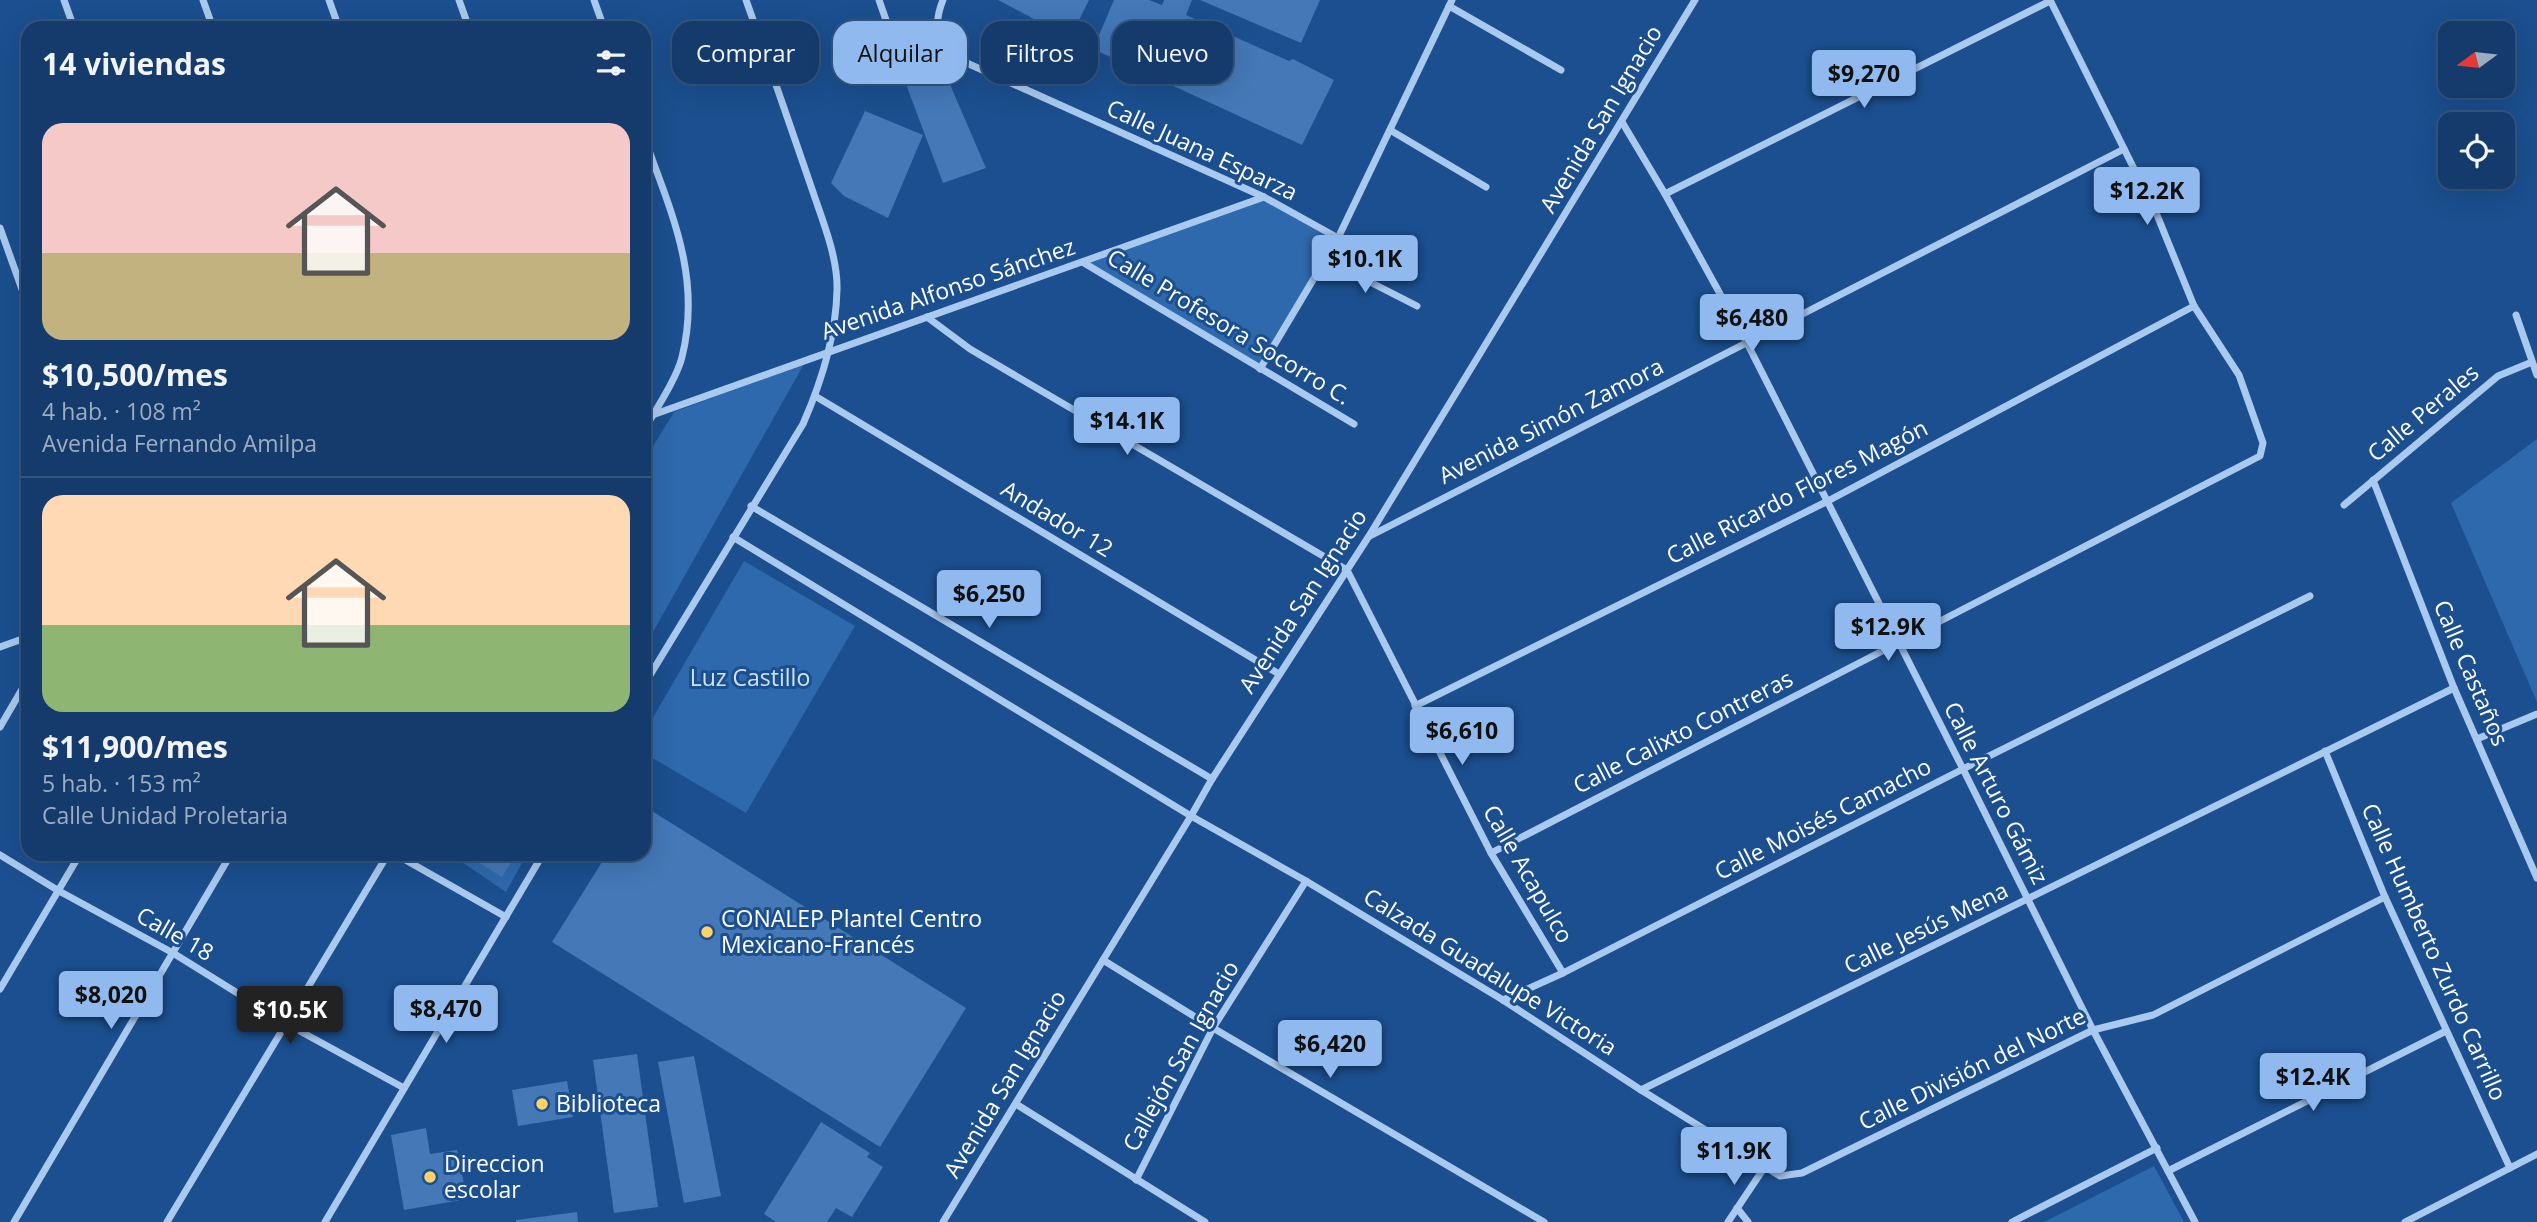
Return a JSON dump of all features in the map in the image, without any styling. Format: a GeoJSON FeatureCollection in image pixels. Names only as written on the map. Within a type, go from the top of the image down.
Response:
{"type":"FeatureCollection","features":[{"type":"Feature","properties":{"kind":"street"},"geometry":{"type":"LineString","coordinates":[[64,0],[72,21]]}},
{"type":"Feature","properties":{"kind":"street"},"geometry":{"type":"LineString","coordinates":[[203,0],[210,21]]}},
{"type":"Feature","properties":{"kind":"street"},"geometry":{"type":"LineString","coordinates":[[329,0],[336,21]]}},
{"type":"Feature","properties":{"kind":"street"},"geometry":{"type":"LineString","coordinates":[[459,0],[466,21]]}},
{"type":"Feature","properties":{"kind":"street"},"geometry":{"type":"LineString","coordinates":[[594,0],[602,21]]}},
{"type":"Feature","properties":{"kind":"street"},"geometry":{"type":"LineString","coordinates":[[651,673],[803,424],[829,351],[837,289],[831,250],[746,0]]}},
{"type":"Feature","properties":{"kind":"street"},"geometry":{"type":"LineString","coordinates":[[879,0],[886,21]]}},
{"type":"Feature","properties":{"kind":"street","name":"Calle Juana Esparza"},"geometry":{"type":"LineString","coordinates":[[943,0],[936,22],[939,41],[947,52],[958,59],[1264,197],[1338,238]]}},
{"type":"Feature","properties":{"kind":"street","name":"Avenida San Ignacio"},"geometry":{"type":"LineString","coordinates":[[943,1222],[1212,779],[1369,536],[1695,0]]}},
{"type":"Feature","properties":{"kind":"street"},"geometry":{"type":"LineString","coordinates":[[1665,194],[2050,1],[2157,215],[2194,306]]}},
{"type":"Feature","properties":{"kind":"street"},"geometry":{"type":"LineString","coordinates":[[1260,369],[1338,238],[1450,3],[1561,70]]}},
{"type":"Feature","properties":{"kind":"street","name":"Calle Arturo Gámiz"},"geometry":{"type":"LineString","coordinates":[[1622,122],[1746,341],[2093,1030],[2195,1222]]}},
{"type":"Feature","properties":{"kind":"street"},"geometry":{"type":"LineString","coordinates":[[1390,130],[1486,187]]}},
{"type":"Feature","properties":{"kind":"street","name":"Avenida Simón Zamora"},"geometry":{"type":"LineString","coordinates":[[1369,536],[2124,149]]}},
{"type":"Feature","properties":{"kind":"street"},"geometry":{"type":"LineString","coordinates":[[651,157],[681,242],[688,279],[689,312],[681,360],[651,418]]}},
{"type":"Feature","properties":{"kind":"street","name":"Avenida Alfonso Sánchez"},"geometry":{"type":"LineString","coordinates":[[653,415],[1264,197]]}},
{"type":"Feature","properties":{"kind":"street"},"geometry":{"type":"LineString","coordinates":[[0,228],[21,286]]}},
{"type":"Feature","properties":{"kind":"street"},"geometry":{"type":"LineString","coordinates":[[1325,259],[1417,306]]}},
{"type":"Feature","properties":{"kind":"street","name":"Calle Profesora Socorro C."},"geometry":{"type":"LineString","coordinates":[[1084,262],[1354,425]]}},
{"type":"Feature","properties":{"kind":"street","name":"Calle Calixto Contreras"},"geometry":{"type":"LineString","coordinates":[[1491,853],[2260,456],[2263,443],[2239,375],[2194,306]]}},
{"type":"Feature","properties":{"kind":"street","name":"Calle Ricardo Flores Magón"},"geometry":{"type":"LineString","coordinates":[[1415,706],[1826,502],[2194,306]]}},
{"type":"Feature","properties":{"kind":"street"},"geometry":{"type":"LineString","coordinates":[[2516,315],[2537,375]]}},
{"type":"Feature","properties":{"kind":"street"},"geometry":{"type":"LineString","coordinates":[[927,317],[970,349],[1347,570]]}},
{"type":"Feature","properties":{"kind":"street","name":"Calle Perales"},"geometry":{"type":"LineString","coordinates":[[2344,505],[2498,376],[2532,362]]}},
{"type":"Feature","properties":{"kind":"street","name":"Andador 12"},"geometry":{"type":"LineString","coordinates":[[815,396],[1279,674]]}},
{"type":"Feature","properties":{"kind":"street","name":"Calle Castaños"},"geometry":{"type":"LineString","coordinates":[[2373,480],[2454,688],[2534,864],[2537,878]]}},
{"type":"Feature","properties":{"kind":"street"},"geometry":{"type":"LineString","coordinates":[[751,506],[1212,779]]}},
{"type":"Feature","properties":{"kind":"street","name":"Calzada Guadalupe Victoria"},"geometry":{"type":"LineString","coordinates":[[733,537],[1191,816],[1307,881],[1503,1000],[1764,1168]]}},
{"type":"Feature","properties":{"kind":"street","name":"Calle Acapulco"},"geometry":{"type":"LineString","coordinates":[[1347,570],[1491,853],[1563,973]]}},
{"type":"Feature","properties":{"kind":"street","name":"Calle Moisés Camacho"},"geometry":{"type":"LineString","coordinates":[[1503,1000],[1563,973],[2310,596]]}},
{"type":"Feature","properties":{"kind":"street"},"geometry":{"type":"LineString","coordinates":[[0,647],[21,640]]}},
{"type":"Feature","properties":{"kind":"street","name":"Calle Jesús Mena"},"geometry":{"type":"LineString","coordinates":[[1641,1090],[2454,688]]}},
{"type":"Feature","properties":{"kind":"street"},"geometry":{"type":"LineString","coordinates":[[0,727],[21,691]]}},
{"type":"Feature","properties":{"kind":"street"},"geometry":{"type":"LineString","coordinates":[[2477,739],[2537,714]]}},
{"type":"Feature","properties":{"kind":"street","name":"Calle Humberto Zurdo Carrillo"},"geometry":{"type":"LineString","coordinates":[[2325,751],[2385,897],[2510,1168]]}},
{"type":"Feature","properties":{"kind":"street","name":"Calle 18"},"geometry":{"type":"LineString","coordinates":[[0,855],[59,891],[173,953],[287,1024],[404,1088]]}},
{"type":"Feature","properties":{"kind":"street"},"geometry":{"type":"LineString","coordinates":[[0,989],[76,861]]}},
{"type":"Feature","properties":{"kind":"street"},"geometry":{"type":"LineString","coordinates":[[14,1222],[227,861]]}},
{"type":"Feature","properties":{"kind":"street"},"geometry":{"type":"LineString","coordinates":[[167,1222],[384,861]]}},
{"type":"Feature","properties":{"kind":"street"},"geometry":{"type":"LineString","coordinates":[[407,861],[506,917]]}},
{"type":"Feature","properties":{"kind":"street"},"geometry":{"type":"LineString","coordinates":[[325,1222],[539,861]]}},
{"type":"Feature","properties":{"kind":"street","name":"Callejón San Ignacio"},"geometry":{"type":"LineString","coordinates":[[1136,1180],[1213,1028],[1307,881]]}},
{"type":"Feature","properties":{"kind":"street","name":"Calle División del Norte"},"geometry":{"type":"LineString","coordinates":[[1764,1168],[1780,1176],[1802,1173],[2093,1030],[2153,1015],[2385,897]]}},
{"type":"Feature","properties":{"kind":"street"},"geometry":{"type":"LineString","coordinates":[[1103,960],[1213,1028],[1544,1222]]}},
{"type":"Feature","properties":{"kind":"street"},"geometry":{"type":"LineString","coordinates":[[2168,1171],[2446,1031]]}},
{"type":"Feature","properties":{"kind":"street"},"geometry":{"type":"LineString","coordinates":[[1016,1104],[1206,1222]]}},
{"type":"Feature","properties":{"kind":"street"},"geometry":{"type":"LineString","coordinates":[[2012,1222],[2157,1148]]}},
{"type":"Feature","properties":{"kind":"street"},"geometry":{"type":"LineString","coordinates":[[2405,1222],[2537,1154]]}},
{"type":"Feature","properties":{"kind":"street"},"geometry":{"type":"LineString","coordinates":[[1728,1222],[1764,1168]]}},
{"type":"Feature","properties":{"kind":"street"},"geometry":{"type":"LineString","coordinates":[[1737,1208],[1748,1222]]}},
{"type":"Feature","properties":{"kind":"green space"},"geometry":{"type":"Polygon","coordinates":[[[1264,197],[1338,238],[1260,369],[1084,263],[1264,197]]]}},
{"type":"Feature","properties":{"kind":"green space"},"geometry":{"type":"Polygon","coordinates":[[[804,364],[651,636],[651,450],[674,412],[804,364]]]}},
{"type":"Feature","properties":{"kind":"green space"},"geometry":{"type":"Polygon","coordinates":[[[2537,439],[2537,702],[2451,503],[2537,439]]]}},
{"type":"Feature","properties":{"kind":"green space","name":"Luz Castillo"},"geometry":{"type":"Polygon","coordinates":[[[744,561],[855,626],[746,813],[651,757],[651,721],[744,561]]]}},
{"type":"Feature","properties":{"kind":"green space"},"geometry":{"type":"Polygon","coordinates":[[[460,861],[523,861],[506,892],[460,861]]]}},
{"type":"Feature","properties":{"kind":"green space"},"geometry":{"type":"Polygon","coordinates":[[[2154,1166],[2184,1222],[2044,1222],[2154,1166]]]}},
{"type":"Feature","properties":{"kind":"building"},"geometry":{"type":"Polygon","coordinates":[[[998,0],[1089,0],[1078,21],[1038,21],[998,0]]]}},
{"type":"Feature","properties":{"kind":"building"},"geometry":{"type":"Polygon","coordinates":[[[1114,0],[1149,0],[1162,5],[1164,0],[1192,0],[1186,15],[1199,21],[1112,21],[1112,58],[1098,51],[1098,37],[1114,0]]]}},
{"type":"Feature","properties":{"kind":"building"},"geometry":{"type":"Polygon","coordinates":[[[1200,0],[1320,0],[1301,43],[1200,0]]]}},
{"type":"Feature","properties":{"kind":"building"},"geometry":{"type":"Polygon","coordinates":[[[1233,36],[1289,61],[1293,59],[1334,80],[1302,145],[1169,84],[1233,84],[1233,36]]]}},
{"type":"Feature","properties":{"kind":"building"},"geometry":{"type":"Polygon","coordinates":[[[906,84],[950,84],[986,168],[943,183],[906,84]]]}},
{"type":"Feature","properties":{"kind":"building"},"geometry":{"type":"Polygon","coordinates":[[[865,111],[923,135],[888,218],[844,196],[831,183],[865,111]]]}},
{"type":"Feature","properties":{"kind":"building"},"geometry":{"type":"Polygon","coordinates":[[[651,810],[966,1008],[880,1147],[552,942],[603,861],[651,861],[651,810]]]}},
{"type":"Feature","properties":{"kind":"building"},"geometry":{"type":"Polygon","coordinates":[[[476,861],[512,861],[502,877],[476,861]]]}},
{"type":"Feature","properties":{"kind":"building"},"geometry":{"type":"Polygon","coordinates":[[[637,1054],[658,1207],[614,1213],[593,1060],[637,1054]]]}},
{"type":"Feature","properties":{"kind":"building"},"geometry":{"type":"Polygon","coordinates":[[[694,1056],[721,1196],[684,1203],[658,1062],[694,1056]]]}},
{"type":"Feature","properties":{"kind":"building","name":"Biblioteca"},"geometry":{"type":"Polygon","coordinates":[[[567,1081],[573,1117],[518,1126],[512,1090],[567,1081]]]}},
{"type":"Feature","properties":{"kind":"building"},"geometry":{"type":"Polygon","coordinates":[[[821,1122],[870,1153],[867,1157],[883,1167],[852,1217],[836,1208],[827,1222],[776,1222],[764,1214],[821,1122]]]}},
{"type":"Feature","properties":{"kind":"building","name":"Direccion escolar"},"geometry":{"type":"Polygon","coordinates":[[[426,1128],[430,1154],[457,1150],[467,1199],[404,1210],[391,1135],[426,1128]]]}},
{"type":"Feature","properties":{"kind":"building"},"geometry":{"type":"Polygon","coordinates":[[[577,1212],[578,1222],[516,1222],[516,1220],[577,1212]]]}},
{"type":"Feature","properties":{"kind":"place","name":"CONALEP Plantel Centro Mexicano-Francés"},"geometry":{"type":"Point","coordinates":[707,932]}},
{"type":"Feature","properties":{"kind":"place","name":"Biblioteca"},"geometry":{"type":"Point","coordinates":[542,1104]}},
{"type":"Feature","properties":{"kind":"place","name":"Direccion escolar"},"geometry":{"type":"Point","coordinates":[430,1177]}}]}
